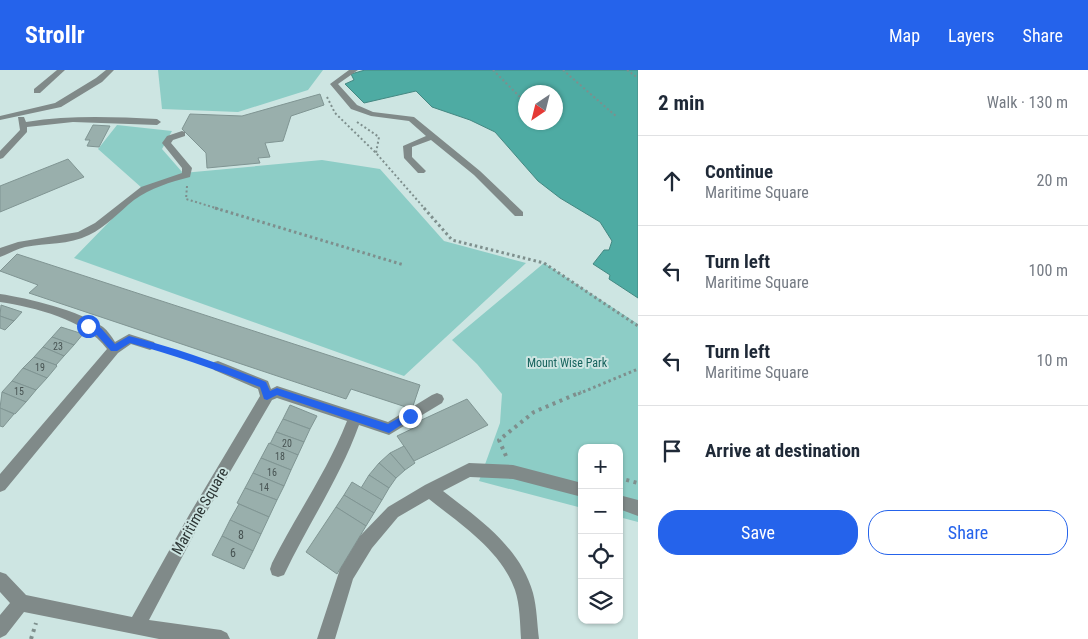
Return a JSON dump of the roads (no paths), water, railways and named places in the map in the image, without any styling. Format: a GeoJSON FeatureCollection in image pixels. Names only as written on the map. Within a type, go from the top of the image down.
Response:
{"type":"FeatureCollection","features":[{"type":"Feature","properties":{"kind":"street"},"geometry":{"type":"LineString","coordinates":[[37,91],[61,70]]}},
{"type":"Feature","properties":{"kind":"street"},"geometry":{"type":"LineString","coordinates":[[0,118],[58,105],[99,80],[110,70]]}},
{"type":"Feature","properties":{"kind":"street"},"geometry":{"type":"LineString","coordinates":[[334,84],[354,70]]}},
{"type":"Feature","properties":{"kind":"street"},"geometry":{"type":"LineString","coordinates":[[334,84],[353,79]]}},
{"type":"Feature","properties":{"kind":"street"},"geometry":{"type":"LineString","coordinates":[[334,84],[353,105],[371,114],[412,119],[477,173],[519,214]]}},
{"type":"Feature","properties":{"kind":"street"},"geometry":{"type":"LineString","coordinates":[[0,156],[24,130],[20,114]]}},
{"type":"Feature","properties":{"kind":"street"},"geometry":{"type":"LineString","coordinates":[[23,124],[85,118],[157,122]]}},
{"type":"Feature","properties":{"kind":"street"},"geometry":{"type":"LineString","coordinates":[[0,253],[12,247],[80,234],[106,221],[123,204],[152,184],[187,175],[187,168],[166,144],[170,138],[182,134]]}},
{"type":"Feature","properties":{"kind":"street"},"geometry":{"type":"LineString","coordinates":[[421,171],[408,158],[407,146],[433,136]]}},
{"type":"Feature","properties":{"kind":"street"},"geometry":{"type":"LineString","coordinates":[[0,298],[44,309],[98,330],[114,349]]}},
{"type":"Feature","properties":{"kind":"street"},"geometry":{"type":"LineString","coordinates":[[0,486],[114,349],[129,339],[150,345]]}},
{"type":"Feature","properties":{"kind":"street"},"geometry":{"type":"LineString","coordinates":[[218,366],[263,385],[267,396],[277,392],[389,429],[437,399]]}},
{"type":"Feature","properties":{"kind":"street","name":"Maritime Square"},"geometry":{"type":"LineString","coordinates":[[136,627],[194,520],[267,396]]}},
{"type":"Feature","properties":{"kind":"street"},"geometry":{"type":"LineString","coordinates":[[278,570],[296,532],[316,502],[342,455],[355,418]]}},
{"type":"Feature","properties":{"kind":"street"},"geometry":{"type":"LineString","coordinates":[[326,639],[346,575],[366,542],[393,512],[469,470],[513,472],[578,489]]}},
{"type":"Feature","properties":{"kind":"street"},"geometry":{"type":"LineString","coordinates":[[430,490],[470,522],[511,560],[523,587],[530,639]]}},
{"type":"Feature","properties":{"kind":"street"},"geometry":{"type":"LineString","coordinates":[[623,503],[638,508]]}},
{"type":"Feature","properties":{"kind":"street"},"geometry":{"type":"LineString","coordinates":[[0,580],[21,603],[136,627],[221,639]]}},
{"type":"Feature","properties":{"kind":"street"},"geometry":{"type":"LineString","coordinates":[[0,629],[21,603]]}},
{"type":"Feature","properties":{"kind":"park label","name":"Mount Wise Park"},"geometry":{"type":"Point","coordinates":[567,363]}}]}
